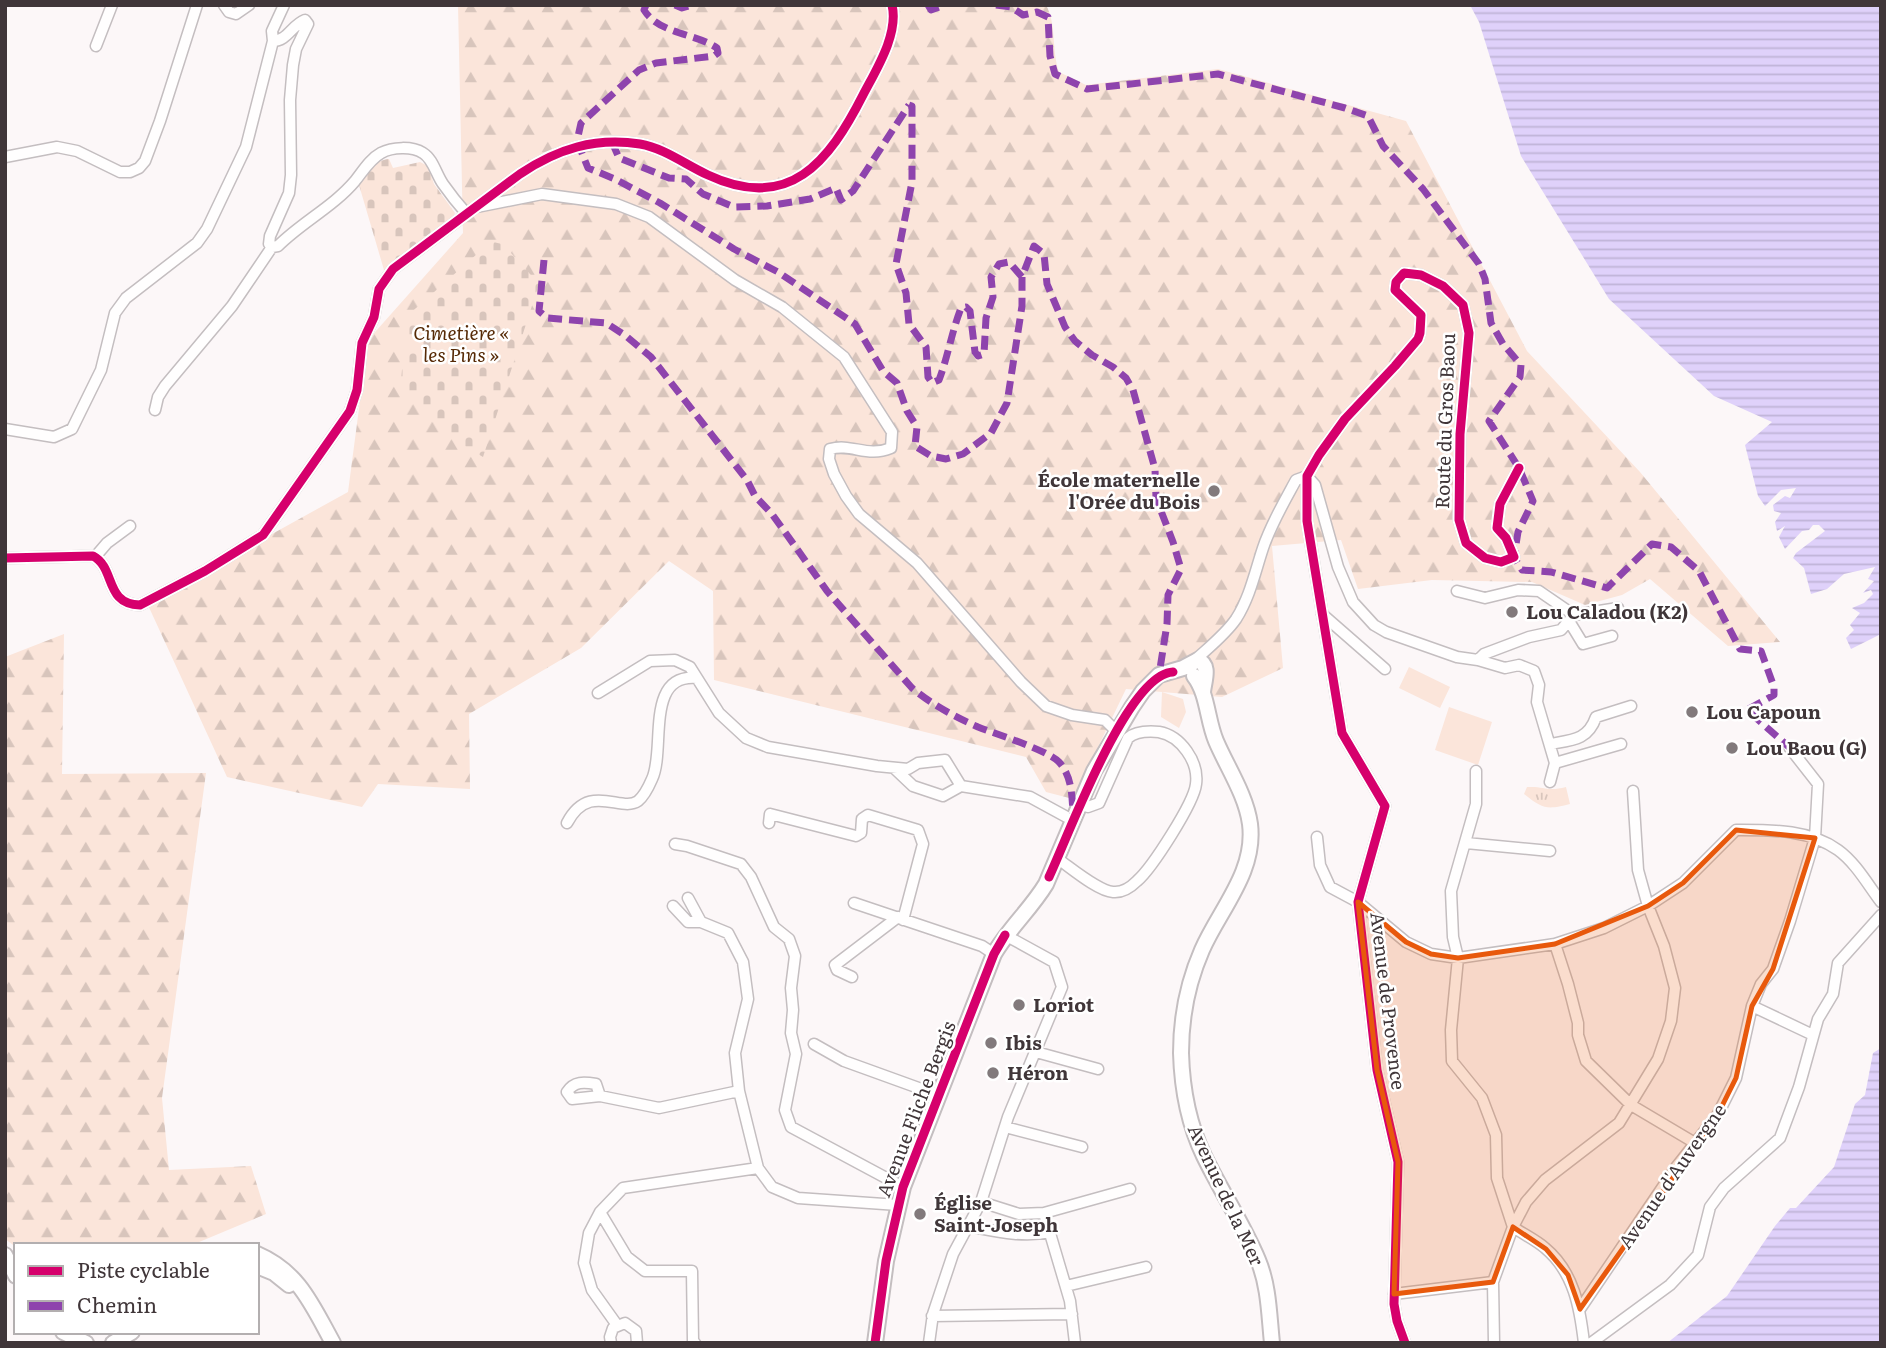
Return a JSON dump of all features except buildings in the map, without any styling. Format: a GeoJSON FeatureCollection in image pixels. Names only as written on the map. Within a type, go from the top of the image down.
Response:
{"type":"FeatureCollection","features":[{"type":"Feature","properties":{"kind":"street"},"geometry":{"type":"LineString","coordinates":[[96,46],[112,5]]}},
{"type":"Feature","properties":{"kind":"street"},"geometry":{"type":"LineString","coordinates":[[5,157],[57,147],[77,151],[120,172],[139,168],[145,161],[160,121],[197,5]]}},
{"type":"Feature","properties":{"kind":"street"},"geometry":{"type":"LineString","coordinates":[[224,5],[229,12],[236,14],[249,5]]}},
{"type":"Feature","properties":{"kind":"street"},"geometry":{"type":"LineString","coordinates":[[5,429],[54,437],[72,429],[101,370],[118,307],[197,243],[207,229],[243,157],[273,41],[272,31],[284,5]]}},
{"type":"Feature","properties":{"kind":"street"},"geometry":{"type":"LineString","coordinates":[[5,558],[95,557],[101,562],[116,595],[130,604],[140,605],[249,546],[263,535],[353,404],[362,343],[374,317],[377,294],[382,282],[393,269],[541,160],[579,145],[598,142],[641,144],[714,178],[740,186],[767,188],[798,178],[811,171],[822,159],[862,98],[890,36],[892,5]]}},
{"type":"Feature","properties":{"kind":"street"},"geometry":{"type":"LineString","coordinates":[[272,247],[269,244],[270,236],[289,193],[293,65],[296,49],[308,24],[305,20],[300,22],[283,38],[273,41]]}},
{"type":"Feature","properties":{"kind":"street"},"geometry":{"type":"LineString","coordinates":[[272,247],[278,247],[289,235],[327,209],[354,183],[372,159],[382,152],[396,149],[420,151],[428,156],[442,183],[470,210]]}},
{"type":"Feature","properties":{"kind":"street"},"geometry":{"type":"LineString","coordinates":[[470,210],[542,194],[616,204],[649,217],[735,280],[782,307],[826,340],[844,357],[892,432],[891,448],[880,452],[866,452],[842,446],[830,449],[829,459],[846,496],[859,514],[916,564],[1021,682],[1046,706],[1072,715],[1105,720],[1117,732]]}},
{"type":"Feature","properties":{"kind":"street"},"geometry":{"type":"LineString","coordinates":[[155,411],[158,397],[165,386],[206,340],[247,286],[272,247]]}},
{"type":"Feature","properties":{"kind":"street","name":"Route du Gros Baou"},"geometry":{"type":"LineString","coordinates":[[1307,476],[1345,419],[1418,339],[1421,315],[1395,290],[1396,282],[1404,273],[1421,275],[1443,286],[1463,305],[1469,333],[1460,435],[1459,520],[1466,542],[1485,558],[1501,562],[1514,557],[1506,538],[1497,528],[1500,504],[1519,468]]}},
{"type":"Feature","properties":{"kind":"street"},"geometry":{"type":"LineString","coordinates":[[1197,670],[1213,645],[1236,619],[1256,574],[1276,515],[1296,480],[1307,476],[1315,485],[1338,566],[1353,602],[1374,625],[1386,632],[1457,657],[1504,668],[1519,665],[1534,671],[1539,685],[1537,702],[1555,763],[1550,782]]}},
{"type":"Feature","properties":{"kind":"street","name":"Avenue de Provence"},"geometry":{"type":"LineString","coordinates":[[1307,476],[1307,521],[1342,733],[1385,806],[1358,902],[1377,1070],[1398,1162],[1394,1294],[1397,1321],[1405,1343]]}},
{"type":"Feature","properties":{"kind":"street"},"geometry":{"type":"LineString","coordinates":[[95,557],[107,543],[130,526]]}},
{"type":"Feature","properties":{"kind":"street"},"geometry":{"type":"LineString","coordinates":[[1457,592],[1485,598],[1518,590],[1539,592],[1572,618],[1583,643],[1612,636]]}},
{"type":"Feature","properties":{"kind":"street"},"geometry":{"type":"LineString","coordinates":[[1478,660],[1484,654],[1529,637],[1560,630],[1572,618],[1618,608]]}},
{"type":"Feature","properties":{"kind":"street"},"geometry":{"type":"LineString","coordinates":[[1322,614],[1385,669]]}},
{"type":"Feature","properties":{"kind":"street"},"geometry":{"type":"LineString","coordinates":[[598,693],[650,661],[675,660],[690,667],[719,713],[746,738],[768,747],[894,768],[908,769],[918,763],[945,760],[961,786]]}},
{"type":"Feature","properties":{"kind":"street","name":"Avenue Fliche Bergis"},"geometry":{"type":"LineString","coordinates":[[875,1343],[886,1261],[903,1187],[994,954],[1005,935],[1037,899],[1058,859],[1094,771],[1143,691],[1159,675],[1173,671],[1197,670]]}},
{"type":"Feature","properties":{"kind":"street","name":"Avenue de la Mer"},"geometry":{"type":"LineString","coordinates":[[1197,670],[1215,739],[1246,807],[1251,840],[1244,873],[1212,930],[1192,977],[1182,1027],[1183,1083],[1204,1155],[1258,1261],[1266,1288],[1272,1343]]}},
{"type":"Feature","properties":{"kind":"street"},"geometry":{"type":"LineString","coordinates":[[566,823],[577,810],[594,801],[603,799],[632,804],[639,801],[656,772],[664,697],[679,679],[697,678]]}},
{"type":"Feature","properties":{"kind":"street"},"geometry":{"type":"LineString","coordinates":[[1550,744],[1586,735],[1593,727],[1595,717],[1631,706]]}},
{"type":"Feature","properties":{"kind":"street"},"geometry":{"type":"LineString","coordinates":[[1058,859],[1100,888],[1112,892],[1130,887],[1148,868],[1194,794],[1195,769],[1180,742],[1170,734],[1138,732],[1128,738],[1099,803],[1088,807],[1080,804]]}},
{"type":"Feature","properties":{"kind":"street"},"geometry":{"type":"LineString","coordinates":[[1555,763],[1621,744]]}},
{"type":"Feature","properties":{"kind":"street","name":"Avenue d'Auvergne"},"geometry":{"type":"LineString","coordinates":[[1580,1309],[1652,1202],[1718,1114],[1736,1077],[1752,1006],[1761,984],[1773,969],[1815,838],[1818,784],[1789,747]]}},
{"type":"Feature","properties":{"kind":"street"},"geometry":{"type":"LineString","coordinates":[[894,768],[913,786],[943,796],[961,786],[1030,797],[1074,821]]}},
{"type":"Feature","properties":{"kind":"street"},"geometry":{"type":"LineString","coordinates":[[1476,771],[1476,804],[1451,891],[1453,937],[1458,958],[1451,1030],[1452,1061],[1482,1098],[1496,1135],[1497,1178],[1513,1227],[1546,1249],[1568,1275],[1580,1309],[1584,1343]]}},
{"type":"Feature","properties":{"kind":"street"},"geometry":{"type":"LineString","coordinates":[[1494,1343],[1493,1282],[1513,1227],[1526,1202],[1545,1180],[1619,1123],[1658,1059],[1671,1021],[1675,988],[1638,870],[1633,791]]}},
{"type":"Feature","properties":{"kind":"street"},"geometry":{"type":"LineString","coordinates":[[769,823],[770,814],[856,836],[861,833],[862,819],[868,815],[918,830],[923,845],[900,918],[835,965],[837,970],[852,977]]}},
{"type":"Feature","properties":{"kind":"street"},"geometry":{"type":"LineString","coordinates":[[1317,837],[1320,864],[1329,887],[1358,902],[1406,942],[1431,954],[1458,958],[1555,944],[1604,928],[1648,906],[1683,883],[1736,830],[1780,830],[1815,838],[1839,851],[1881,902]]}},
{"type":"Feature","properties":{"kind":"street"},"geometry":{"type":"LineString","coordinates":[[1466,843],[1550,851]]}},
{"type":"Feature","properties":{"kind":"street"},"geometry":{"type":"LineString","coordinates":[[675,845],[687,846],[741,864],[751,877],[774,927],[789,939],[795,956],[791,988],[791,1033],[796,1054],[785,1110],[791,1127],[903,1187]]}},
{"type":"Feature","properties":{"kind":"street"},"geometry":{"type":"LineString","coordinates":[[688,898],[701,922]]}},
{"type":"Feature","properties":{"kind":"street"},"geometry":{"type":"LineString","coordinates":[[853,903],[982,946],[994,954]]}},
{"type":"Feature","properties":{"kind":"street"},"geometry":{"type":"LineString","coordinates":[[673,906],[688,922],[701,922],[728,933],[743,962],[748,999],[735,1053],[739,1091],[758,1168],[772,1187],[798,1199],[898,1205]]}},
{"type":"Feature","properties":{"kind":"street"},"geometry":{"type":"LineString","coordinates":[[1591,1343],[1670,1285],[1698,1255],[1710,1207],[1724,1188],[1780,1138],[1799,1087],[1818,1019],[1832,994],[1838,963],[1881,915]]}},
{"type":"Feature","properties":{"kind":"street"},"geometry":{"type":"LineString","coordinates":[[929,1343],[932,1316],[953,1254],[981,1202],[1005,1127],[1062,987],[1054,962],[1005,935]]}},
{"type":"Feature","properties":{"kind":"street"},"geometry":{"type":"LineString","coordinates":[[1555,944],[1568,984],[1586,1061],[1631,1105],[1695,1143]]}},
{"type":"Feature","properties":{"kind":"street"},"geometry":{"type":"LineString","coordinates":[[1752,1006],[1813,1035]]}},
{"type":"Feature","properties":{"kind":"street"},"geometry":{"type":"LineString","coordinates":[[814,1044],[844,1061],[938,1095]]}},
{"type":"Feature","properties":{"kind":"street"},"geometry":{"type":"LineString","coordinates":[[1036,1052],[1098,1069]]}},
{"type":"Feature","properties":{"kind":"street"},"geometry":{"type":"LineString","coordinates":[[600,1096],[659,1108],[739,1091]]}},
{"type":"Feature","properties":{"kind":"street"},"geometry":{"type":"LineString","coordinates":[[1005,1127],[1082,1147]]}},
{"type":"Feature","properties":{"kind":"street"},"geometry":{"type":"LineString","coordinates":[[617,1325],[592,1290],[584,1263],[589,1233],[600,1212],[623,1188],[758,1168]]}},
{"type":"Feature","properties":{"kind":"street"},"geometry":{"type":"LineString","coordinates":[[981,1202],[1019,1214],[1044,1213],[1130,1189]]}},
{"type":"Feature","properties":{"kind":"street"},"geometry":{"type":"LineString","coordinates":[[600,1212],[627,1257],[645,1271],[692,1271],[695,1343]]}},
{"type":"Feature","properties":{"kind":"street"},"geometry":{"type":"LineString","coordinates":[[1044,1213],[1066,1286],[1074,1343]]}},
{"type":"Feature","properties":{"kind":"street"},"geometry":{"type":"LineString","coordinates":[[968,1226],[1034,1235],[1050,1232]]}},
{"type":"Feature","properties":{"kind":"street"},"geometry":{"type":"LineString","coordinates":[[5,1255],[14,1272]]}},
{"type":"Feature","properties":{"kind":"street"},"geometry":{"type":"LineString","coordinates":[[259,1255],[280,1265],[298,1282],[333,1343]]}},
{"type":"Feature","properties":{"kind":"street"},"geometry":{"type":"LineString","coordinates":[[259,1267],[274,1273],[294,1290],[327,1343]]}},
{"type":"Feature","properties":{"kind":"street"},"geometry":{"type":"LineString","coordinates":[[1066,1286],[1146,1267]]}},
{"type":"Feature","properties":{"kind":"street"},"geometry":{"type":"LineString","coordinates":[[1394,1294],[1493,1282]]}},
{"type":"Feature","properties":{"kind":"street"},"geometry":{"type":"LineString","coordinates":[[932,1316],[1072,1314]]}},
{"type":"Feature","properties":{"kind":"street"},"geometry":{"type":"LineString","coordinates":[[611,1343],[611,1332],[617,1325],[625,1323],[634,1327],[638,1335],[636,1343]]}},
{"type":"Feature","properties":{"kind":"street"},"geometry":{"type":"LineString","coordinates":[[67,1334],[86,1343]]}},
{"type":"Feature","properties":{"kind":"street"},"geometry":{"type":"LineString","coordinates":[[113,1343],[129,1334]]}},
{"type":"Feature","properties":{"kind":"highlighted area"},"geometry":{"type":"Polygon","coordinates":[[[1736,830],[1815,838],[1773,969],[1752,1006],[1736,1078],[1718,1114],[1580,1309],[1568,1275],[1546,1249],[1513,1227],[1493,1282],[1394,1294],[1398,1162],[1377,1070],[1358,902],[1406,942],[1431,954],[1458,958],[1555,944],[1648,906],[1683,883],[1736,830]]]}},
{"type":"Feature","properties":{"kind":"green space"},"geometry":{"type":"Polygon","coordinates":[[[458,5],[1046,5],[1052,21],[1059,72],[1086,85],[1218,69],[1406,121],[1527,351],[1640,472],[1780,642],[1728,646],[1650,579],[1622,595],[1585,605],[1532,582],[1432,580],[1358,589],[1341,540],[1272,546],[1283,668],[1222,697],[1126,689],[1073,799],[1046,792],[1026,757],[714,680],[713,591],[669,561],[581,648],[469,714],[470,789],[378,784],[362,807],[227,777],[147,603],[348,492],[368,340],[463,233],[458,5]]]}},
{"type":"Feature","properties":{"kind":"green space"},"geometry":{"type":"Polygon","coordinates":[[[389,159],[393,168],[420,162],[428,166],[434,184],[455,213],[384,270],[359,185],[375,165],[389,159]]]}},
{"type":"Feature","properties":{"kind":"green space","name":"Cimetière « les Pins »"},"geometry":{"type":"Polygon","coordinates":[[[485,240],[514,247],[511,253],[539,284],[483,457],[453,439],[400,391],[407,316],[477,254],[485,240]]]}},
{"type":"Feature","properties":{"kind":"green space"},"geometry":{"type":"Polygon","coordinates":[[[64,634],[62,774],[206,773],[162,1098],[169,1170],[251,1166],[266,1214],[197,1243],[14,1243],[14,1246],[5,1239],[5,657],[64,634]]]}},
{"type":"Feature","properties":{"kind":"green space"},"geometry":{"type":"Polygon","coordinates":[[[1409,667],[1450,687],[1440,708],[1399,688],[1409,667]]]}},
{"type":"Feature","properties":{"kind":"green space"},"geometry":{"type":"Polygon","coordinates":[[[1162,692],[1183,699],[1186,712],[1179,728],[1161,717],[1162,692]]]}},
{"type":"Feature","properties":{"kind":"green space"},"geometry":{"type":"Polygon","coordinates":[[[1449,707],[1492,722],[1478,765],[1435,750],[1449,707]]]}},
{"type":"Feature","properties":{"kind":"green space"},"geometry":{"type":"Polygon","coordinates":[[[1527,787],[1566,787],[1570,804],[1556,807],[1541,805],[1524,794],[1527,787]]]}},
{"type":"Feature","properties":{"kind":"shaded area"},"geometry":{"type":"Polygon","coordinates":[[[1470,5],[1881,5],[1881,634],[1851,649],[1846,638],[1854,630],[1850,625],[1860,613],[1852,608],[1864,603],[1873,594],[1871,590],[1863,593],[1874,581],[1868,579],[1875,567],[1844,574],[1827,589],[1811,594],[1804,568],[1793,558],[1825,531],[1819,525],[1813,525],[1809,530],[1802,531],[1785,549],[1779,537],[1785,526],[1777,531],[1775,522],[1781,513],[1774,511],[1773,505],[1785,496],[1790,498],[1796,488],[1781,490],[1765,506],[1758,496],[1745,445],[1772,422],[1714,396],[1609,299],[1521,156],[1479,22],[1470,5]]]}},
{"type":"Feature","properties":{"kind":"shaded area"},"geometry":{"type":"Polygon","coordinates":[[[1881,1048],[1881,1343],[1667,1343],[1727,1296],[1775,1226],[1790,1208],[1796,1208],[1834,1167],[1855,1104],[1865,1095],[1873,1053],[1881,1048]]]}},
{"type":"Feature","properties":{"kind":"marked path"},"geometry":{"type":"LineString","coordinates":[[646,5],[644,10],[659,24],[708,43],[717,48],[718,53],[714,56],[656,63],[639,70],[581,123],[577,141],[588,168],[660,203],[734,249],[778,272],[855,324],[883,371],[897,383],[907,411],[917,427],[915,446],[931,456],[946,459],[963,454],[991,433],[1007,403],[1022,306],[1022,277],[1034,246],[1044,254],[1047,284],[1065,327],[1075,341],[1126,378],[1133,390],[1155,469],[1156,498],[1181,569],[1168,595],[1167,624],[1159,675]]}},
{"type":"Feature","properties":{"kind":"marked path"},"geometry":{"type":"LineString","coordinates":[[675,5],[682,8],[692,5]]}},
{"type":"Feature","properties":{"kind":"marked path"},"geometry":{"type":"LineString","coordinates":[[928,5],[931,10],[945,5]]}},
{"type":"Feature","properties":{"kind":"marked path"},"geometry":{"type":"LineString","coordinates":[[996,5],[1011,7],[1023,15],[1037,12],[1048,17],[1050,56],[1055,74],[1087,89],[1218,74],[1368,116],[1383,146],[1423,189],[1479,264],[1485,279],[1491,323],[1503,344],[1521,365],[1520,377],[1489,421],[1519,468],[1533,501],[1518,532],[1514,557],[1522,570],[1551,572],[1607,588],[1652,544],[1671,547],[1699,571],[1740,649],[1761,651],[1774,687],[1774,695],[1747,710],[1789,747]]}},
{"type":"Feature","properties":{"kind":"marked path"},"geometry":{"type":"LineString","coordinates":[[909,105],[912,106],[912,182],[896,264],[906,293],[909,324],[926,347],[928,377],[932,383],[939,380],[961,308],[966,307],[970,311],[975,352],[978,356],[984,354],[986,318],[993,297],[991,277],[999,264],[1009,262],[1022,277]]}},
{"type":"Feature","properties":{"kind":"marked path"},"geometry":{"type":"LineString","coordinates":[[612,142],[619,158],[669,178],[686,179],[703,194],[734,207],[767,206],[810,199],[836,188],[841,200],[853,191],[909,105]]}},
{"type":"Feature","properties":{"kind":"marked path"},"geometry":{"type":"LineString","coordinates":[[544,260],[539,311],[547,318],[606,323],[651,357],[747,480],[755,496],[772,514],[827,591],[912,688],[961,719],[1053,757],[1069,780],[1073,814]]}},
{"type":"Feature","properties":{"kind":"cycle path"},"geometry":{"type":"LineString","coordinates":[[5,558],[93,556],[105,569],[121,599],[140,605],[205,571],[263,535],[350,411],[357,390],[362,343],[374,317],[379,289],[393,269],[520,174],[548,158],[577,147],[607,142],[640,144],[666,153],[708,175],[737,185],[762,188],[784,184],[803,174],[820,160],[836,141],[874,74],[889,40],[892,5]]}},
{"type":"Feature","properties":{"kind":"cycle path"},"geometry":{"type":"LineString","coordinates":[[1405,1343],[1394,1304],[1398,1162],[1377,1070],[1358,902],[1385,806],[1342,733],[1307,521],[1307,476],[1319,455],[1345,419],[1418,339],[1421,315],[1395,290],[1396,282],[1404,273],[1421,275],[1443,286],[1463,305],[1469,333],[1460,434],[1459,520],[1466,543],[1485,558],[1501,562],[1514,557],[1506,538],[1497,528],[1500,504],[1519,468]]}},
{"type":"Feature","properties":{"kind":"cycle path"},"geometry":{"type":"LineString","coordinates":[[1049,877],[1084,795],[1119,727],[1137,699],[1155,680],[1173,672]]}},
{"type":"Feature","properties":{"kind":"cycle path"},"geometry":{"type":"LineString","coordinates":[[875,1343],[886,1261],[903,1187],[994,954],[1005,935]]}},
{"type":"Feature","properties":{"kind":"place","name":"École maternelle l'Orée du Bois"},"geometry":{"type":"Point","coordinates":[1214,491]}},
{"type":"Feature","properties":{"kind":"place","name":"Lou Caladou (K2)"},"geometry":{"type":"Point","coordinates":[1512,612]}},
{"type":"Feature","properties":{"kind":"place","name":"Lou Capoun"},"geometry":{"type":"Point","coordinates":[1692,712]}},
{"type":"Feature","properties":{"kind":"place","name":"Lou Baou (G)"},"geometry":{"type":"Point","coordinates":[1732,748]}},
{"type":"Feature","properties":{"kind":"place","name":"Loriot"},"geometry":{"type":"Point","coordinates":[1019,1005]}},
{"type":"Feature","properties":{"kind":"place","name":"Ibis"},"geometry":{"type":"Point","coordinates":[991,1043]}},
{"type":"Feature","properties":{"kind":"place","name":"Héron"},"geometry":{"type":"Point","coordinates":[993,1073]}},
{"type":"Feature","properties":{"kind":"place","name":"Église Saint-Joseph"},"geometry":{"type":"Point","coordinates":[920,1214]}}]}
